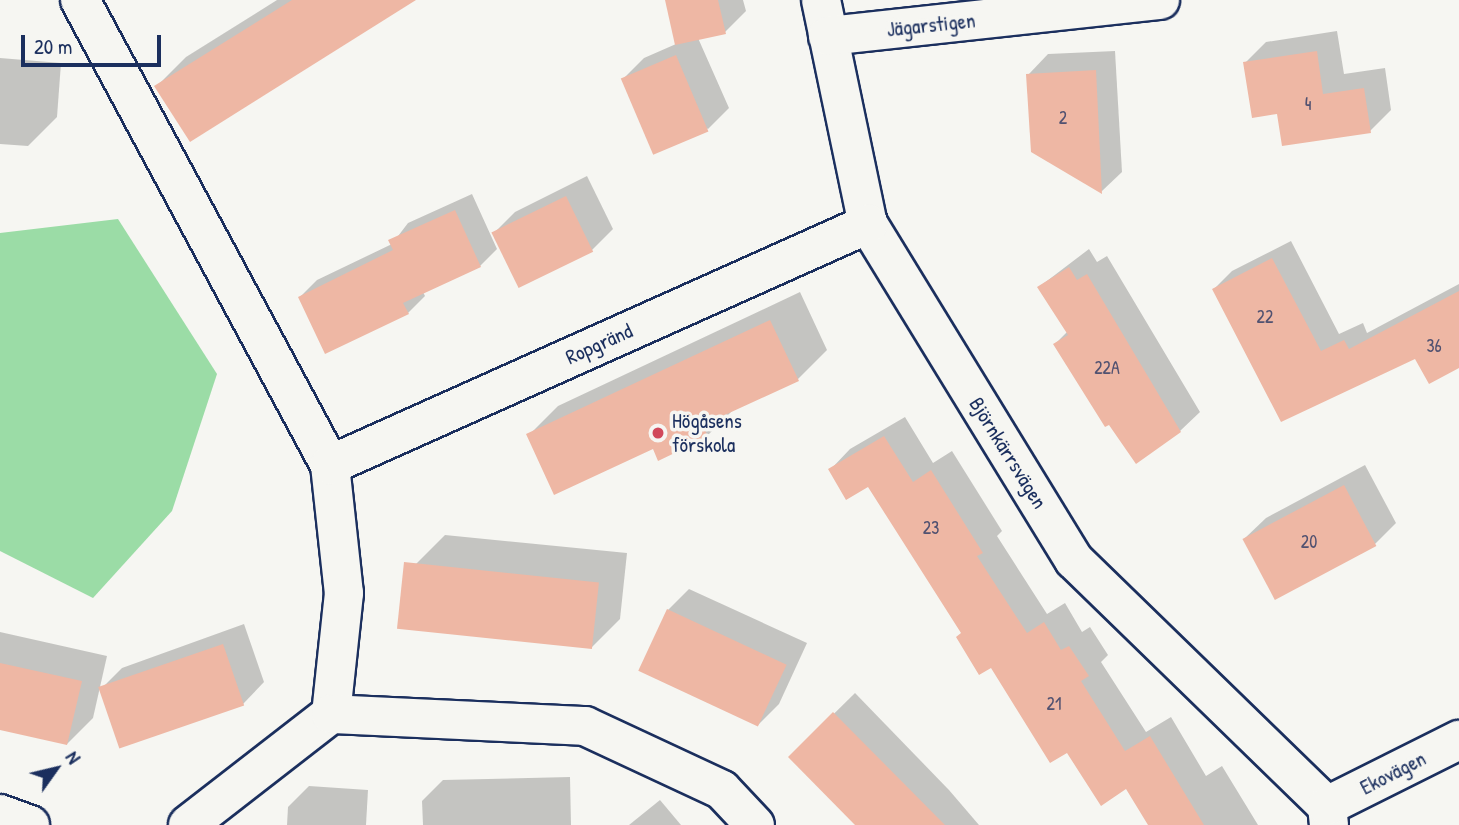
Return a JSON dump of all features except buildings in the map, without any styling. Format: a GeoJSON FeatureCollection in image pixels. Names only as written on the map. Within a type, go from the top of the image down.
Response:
{"type":"FeatureCollection","features":[{"type":"Feature","properties":{"kind":"street"},"geometry":{"type":"LineString","coordinates":[[80,0],[330,465],[344,593],[331,714]]}},
{"type":"Feature","properties":{"kind":"street","name":"Jägarstigen"},"geometry":{"type":"LineString","coordinates":[[824,18],[1160,0]]}},
{"type":"Feature","properties":{"kind":"street","name":"Björnkärrsvägen"},"geometry":{"type":"LineString","coordinates":[[824,18],[868,224],[1074,560],[1328,816]]}},
{"type":"Feature","properties":{"kind":"street","name":"Ropgränd"},"geometry":{"type":"LineString","coordinates":[[330,465],[868,224]]}},
{"type":"Feature","properties":{"kind":"street"},"geometry":{"type":"LineString","coordinates":[[188,825],[331,714],[585,726],[722,790],[755,825]]}},
{"type":"Feature","properties":{"kind":"street","name":"Ekovägen"},"geometry":{"type":"LineString","coordinates":[[1328,816],[1459,740]]}},
{"type":"Feature","properties":{"kind":"street"},"geometry":{"type":"LineString","coordinates":[[0,814],[30,825]]}},
{"type":"Feature","properties":{"kind":"green space"},"geometry":{"type":"Polygon","coordinates":[[[118,219],[217,374],[172,511],[93,598],[0,551],[0,233],[118,219]]]}},
{"type":"Feature","properties":{"kind":"place","name":"Högåsens förskola"},"geometry":{"type":"Point","coordinates":[658,433]}}]}
